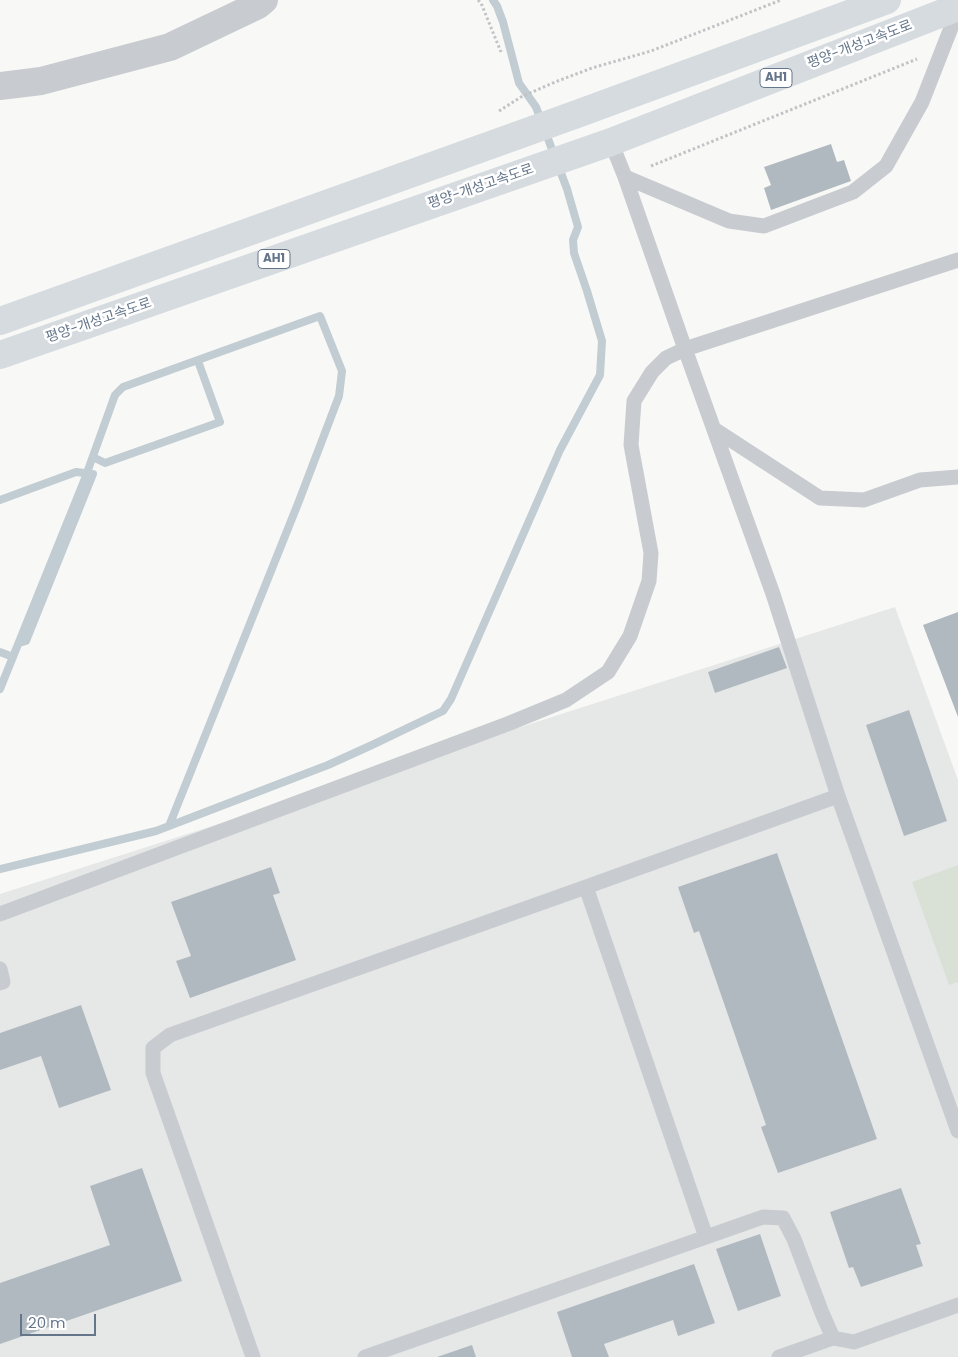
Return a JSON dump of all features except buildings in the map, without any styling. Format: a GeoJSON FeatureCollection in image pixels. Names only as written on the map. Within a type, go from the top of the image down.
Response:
{"type":"FeatureCollection","features":[{"type":"Feature","properties":{"kind":"highway","name":"AH1"},"geometry":{"type":"LineString","coordinates":[[0,321],[577,114],[887,0]]}},
{"type":"Feature","properties":{"kind":"highway","name":"평양-개성고속도로"},"geometry":{"type":"LineString","coordinates":[[0,355],[602,145],[958,8]]}},
{"type":"Feature","properties":{"kind":"street"},"geometry":{"type":"LineString","coordinates":[[0,86],[41,80],[170,47],[264,0]]}},
{"type":"Feature","properties":{"kind":"lane"},"geometry":{"type":"LineString","coordinates":[[625,177],[729,220],[764,226],[853,192],[886,166],[922,102],[958,8]]}},
{"type":"Feature","properties":{"kind":"lane"},"geometry":{"type":"LineString","coordinates":[[602,145],[625,177],[773,594],[838,796],[958,1131]]}},
{"type":"Feature","properties":{"kind":"lane"},"geometry":{"type":"LineString","coordinates":[[0,914],[510,723],[566,700],[608,672],[630,636],[649,581],[651,553],[631,445],[634,401],[652,372],[666,358],[685,349],[958,260]]}},
{"type":"Feature","properties":{"kind":"lane"},"geometry":{"type":"LineString","coordinates":[[714,429],[820,498],[864,500],[920,480],[958,477]]}},
{"type":"Feature","properties":{"kind":"lane"},"geometry":{"type":"LineString","coordinates":[[253,1357],[153,1073],[153,1048],[170,1035],[838,796]]}},
{"type":"Feature","properties":{"kind":"lane"},"geometry":{"type":"LineString","coordinates":[[586,887],[706,1237]]}},
{"type":"Feature","properties":{"kind":"lane"},"geometry":{"type":"LineString","coordinates":[[0,968],[3,982],[0,983]]}},
{"type":"Feature","properties":{"kind":"lane"},"geometry":{"type":"LineString","coordinates":[[365,1357],[763,1217],[783,1218],[794,1239],[833,1338]]}},
{"type":"Feature","properties":{"kind":"lane"},"geometry":{"type":"LineString","coordinates":[[779,1357],[833,1338],[854,1342],[958,1305]]}},
{"type":"Feature","properties":{"kind":"path"},"geometry":{"type":"LineString","coordinates":[[478,0],[481,3],[501,52]]}},
{"type":"Feature","properties":{"kind":"path"},"geometry":{"type":"LineString","coordinates":[[521,97],[592,68],[651,52],[781,0]]}},
{"type":"Feature","properties":{"kind":"path"},"geometry":{"type":"LineString","coordinates":[[625,177],[942,49]]}},
{"type":"Feature","properties":{"kind":"shaded area"},"geometry":{"type":"Polygon","coordinates":[[[895,607],[958,780],[958,1357],[0,1357],[0,894],[895,607]]]}},
{"type":"Feature","properties":{"kind":"shaded area"},"geometry":{"type":"Polygon","coordinates":[[[958,865],[958,982],[949,985],[912,882],[958,865]]]}},
{"type":"Feature","properties":{"kind":"waterway"},"geometry":{"type":"LineString","coordinates":[[0,869],[156,831],[328,765],[443,711],[451,699],[560,450],[600,375],[602,341],[574,253],[573,240],[578,227],[567,189],[536,107],[519,83],[503,22],[493,0]]}},
{"type":"Feature","properties":{"kind":"waterway"},"geometry":{"type":"LineString","coordinates":[[0,689],[84,481],[115,395],[123,387],[320,316],[342,371],[339,396],[169,826]]}},
{"type":"Feature","properties":{"kind":"waterway"},"geometry":{"type":"LineString","coordinates":[[93,457],[105,463],[220,422],[198,361]]}},
{"type":"Feature","properties":{"kind":"waterway"},"geometry":{"type":"LineString","coordinates":[[0,500],[76,472],[93,474],[26,641],[19,643]]}},
{"type":"Feature","properties":{"kind":"waterway"},"geometry":{"type":"LineString","coordinates":[[0,652],[13,657]]}}]}
